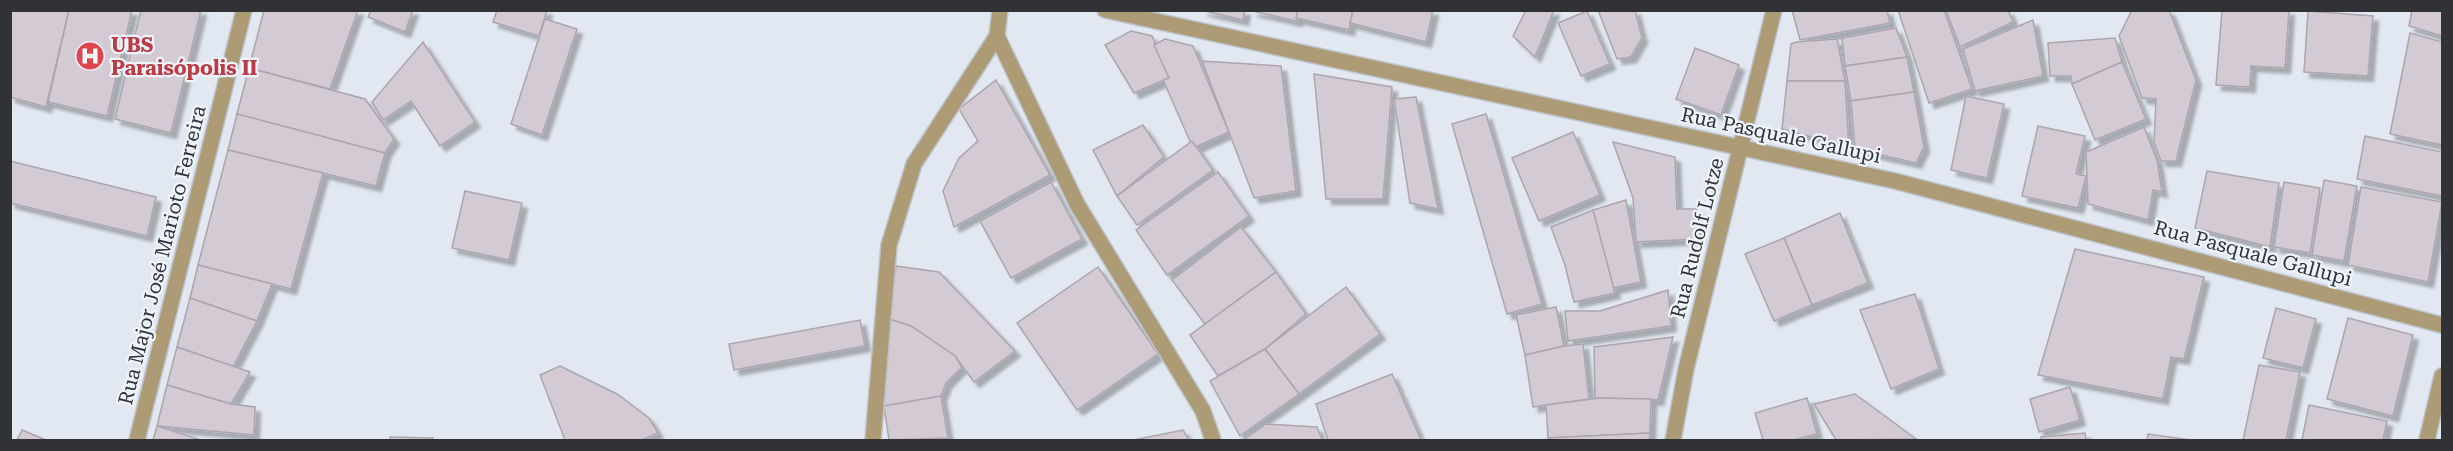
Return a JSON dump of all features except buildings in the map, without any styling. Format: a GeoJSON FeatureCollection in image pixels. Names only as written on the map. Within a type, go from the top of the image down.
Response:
{"type":"FeatureCollection","features":[{"type":"Feature","properties":{"kind":"street","name":"Rua Major José Marioto Ferreira"},"geometry":{"type":"LineString","coordinates":[[137,441],[244,10]]}},
{"type":"Feature","properties":{"kind":"street"},"geometry":{"type":"LineString","coordinates":[[873,441],[889,245],[914,164],[997,36],[1000,10]]}},
{"type":"Feature","properties":{"kind":"street","name":"Rua Pasquale Gallupi"},"geometry":{"type":"LineString","coordinates":[[1105,10],[1895,181],[2442,325]]}},
{"type":"Feature","properties":{"kind":"street","name":"Rua Rudolf Lotze"},"geometry":{"type":"LineString","coordinates":[[1674,441],[1686,369],[1774,10]]}},
{"type":"Feature","properties":{"kind":"street"},"geometry":{"type":"LineString","coordinates":[[997,36],[1077,204],[1203,411],[1213,441]]}},
{"type":"Feature","properties":{"kind":"street"},"geometry":{"type":"LineString","coordinates":[[2427,441],[2442,376]]}},
{"type":"Feature","properties":{"kind":"place","name":"UBS Paraisópolis II"},"geometry":{"type":"Point","coordinates":[90,56]}}]}
